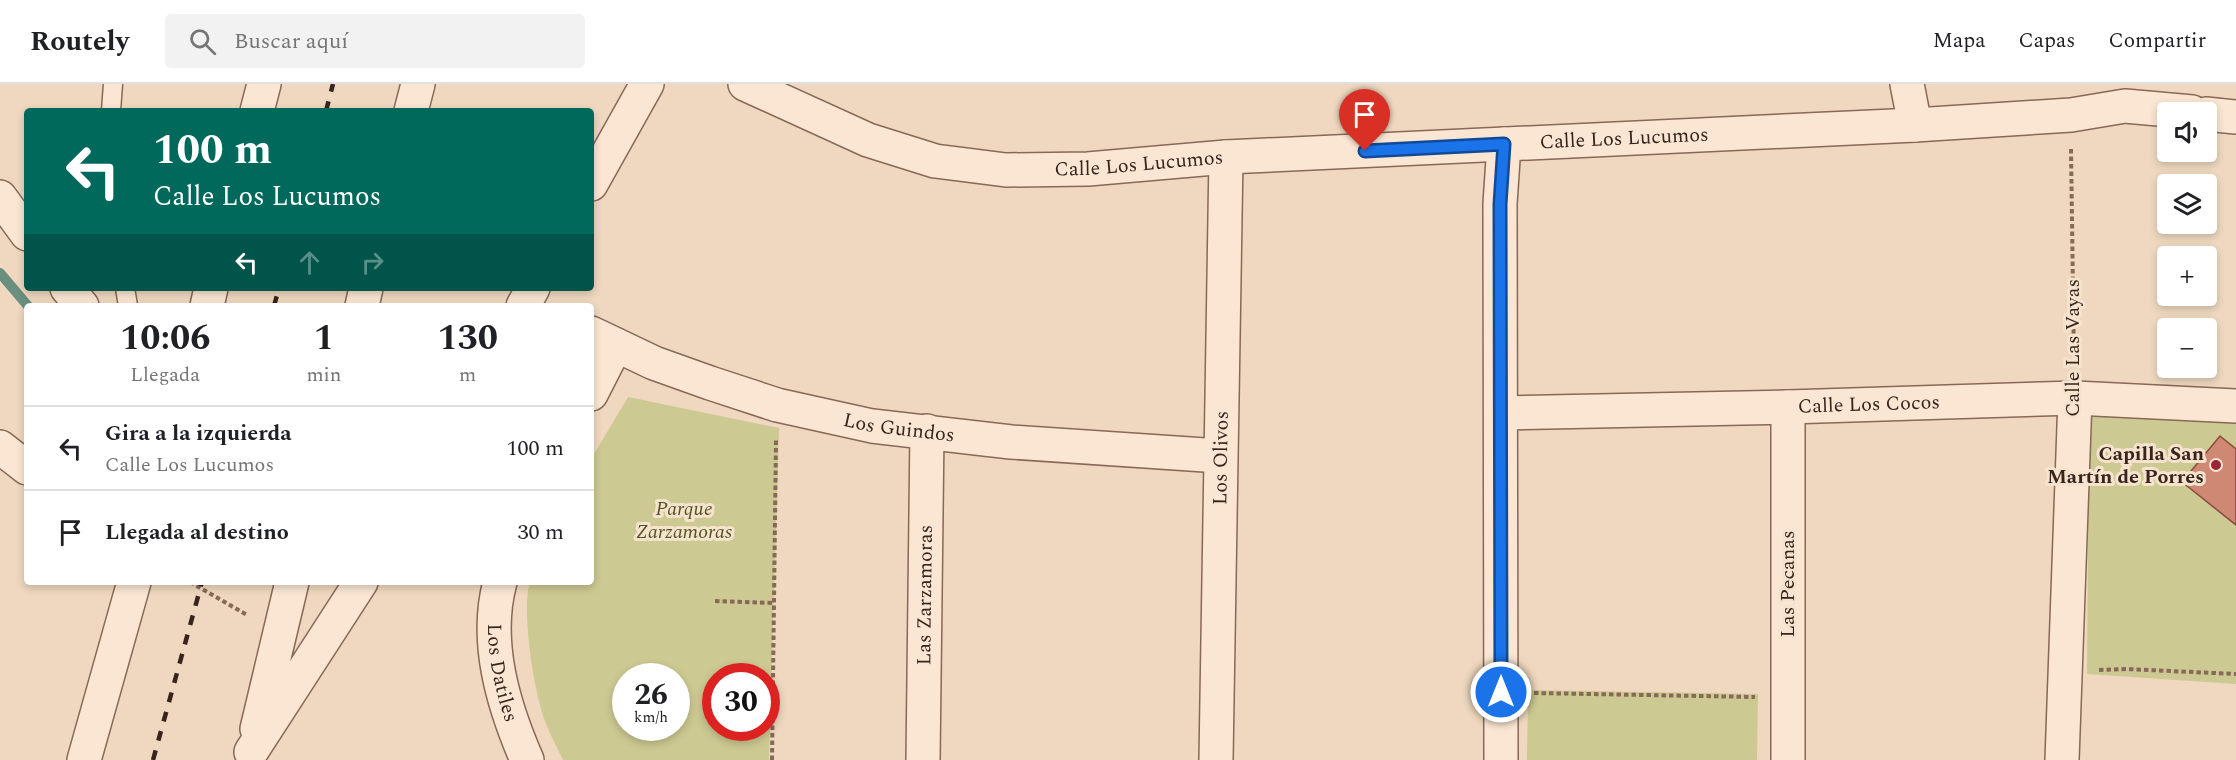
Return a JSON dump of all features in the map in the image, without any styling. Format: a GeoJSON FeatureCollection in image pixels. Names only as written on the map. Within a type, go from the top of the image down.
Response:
{"type":"FeatureCollection","features":[{"type":"Feature","properties":{"kind":"street"},"geometry":{"type":"LineString","coordinates":[[258,108],[264,84]]}},
{"type":"Feature","properties":{"kind":"street"},"geometry":{"type":"LineString","coordinates":[[412,108],[418,84]]}},
{"type":"Feature","properties":{"kind":"street"},"geometry":{"type":"LineString","coordinates":[[594,179],[647,84]]}},
{"type":"Feature","properties":{"kind":"street","name":"Calle Los Lucumos"},"geometry":{"type":"LineString","coordinates":[[745,84],[868,140],[935,161],[1006,170],[1088,169],[1226,157],[1915,125],[2071,115],[2127,95],[2157,103]]}},
{"type":"Feature","properties":{"kind":"street"},"geometry":{"type":"LineString","coordinates":[[1907,84],[1915,125]]}},
{"type":"Feature","properties":{"kind":"street"},"geometry":{"type":"LineString","coordinates":[[2217,115],[2236,117]]}},
{"type":"Feature","properties":{"kind":"street"},"geometry":{"type":"LineString","coordinates":[[1502,760],[1500,204],[1504,144]]}},
{"type":"Feature","properties":{"kind":"street","name":"Los Olivos"},"geometry":{"type":"LineString","coordinates":[[1215,760],[1226,157]]}},
{"type":"Feature","properties":{"kind":"street"},"geometry":{"type":"LineString","coordinates":[[0,197],[24,230]]}},
{"type":"Feature","properties":{"kind":"street"},"geometry":{"type":"LineString","coordinates":[[70,291],[80,303]]}},
{"type":"Feature","properties":{"kind":"street"},"geometry":{"type":"LineString","coordinates":[[594,380],[603,339]]}},
{"type":"Feature","properties":{"kind":"street","name":"Los Guindos"},"geometry":{"type":"LineString","coordinates":[[603,339],[654,363],[777,405],[872,426],[927,430],[1011,442],[1220,456]]}},
{"type":"Feature","properties":{"kind":"street","name":"Calle Los Cocos"},"geometry":{"type":"LineString","coordinates":[[1501,413],[1788,408],[2075,398],[2236,406]]}},
{"type":"Feature","properties":{"kind":"street","name":"Calle Las Vayas"},"geometry":{"type":"LineString","coordinates":[[2062,760],[2075,398]]}},
{"type":"Feature","properties":{"kind":"street","name":"Las Pecanas"},"geometry":{"type":"LineString","coordinates":[[1788,408],[1788,760]]}},
{"type":"Feature","properties":{"kind":"street","name":"Las Zarzamoras"},"geometry":{"type":"LineString","coordinates":[[923,760],[927,430]]}},
{"type":"Feature","properties":{"kind":"street"},"geometry":{"type":"LineString","coordinates":[[0,447],[24,466]]}},
{"type":"Feature","properties":{"kind":"street"},"geometry":{"type":"LineString","coordinates":[[84,760],[133,585]]}},
{"type":"Feature","properties":{"kind":"street"},"geometry":{"type":"LineString","coordinates":[[250,756],[291,585]]}},
{"type":"Feature","properties":{"kind":"street"},"geometry":{"type":"LineString","coordinates":[[250,756],[359,585]]}},
{"type":"Feature","properties":{"kind":"street","name":"Los Datiles"},"geometry":{"type":"LineString","coordinates":[[500,585],[494,626],[496,661],[505,701],[527,760]]}},
{"type":"Feature","properties":{"kind":"lane"},"geometry":{"type":"LineString","coordinates":[[111,108],[113,84]]}},
{"type":"Feature","properties":{"kind":"path","name":"Calle Las Vayas"},"geometry":{"type":"LineString","coordinates":[[2071,115],[2075,398]]}},
{"type":"Feature","properties":{"kind":"path"},"geometry":{"type":"LineString","coordinates":[[772,760],[777,405]]}},
{"type":"Feature","properties":{"kind":"path"},"geometry":{"type":"LineString","coordinates":[[195,585],[279,634]]}},
{"type":"Feature","properties":{"kind":"path"},"geometry":{"type":"LineString","coordinates":[[715,601],[774,603]]}},
{"type":"Feature","properties":{"kind":"path"},"geometry":{"type":"LineString","coordinates":[[2091,670],[2126,669],[2236,674]]}},
{"type":"Feature","properties":{"kind":"path"},"geometry":{"type":"LineString","coordinates":[[1529,693],[1755,697]]}},
{"type":"Feature","properties":{"kind":"green space","name":"Parque Zarzamoras"},"geometry":{"type":"Polygon","coordinates":[[[628,397],[779,428],[772,663],[702,663],[702,741],[770,741],[769,760],[563,760],[541,708],[530,652],[527,612],[530,585],[594,585],[594,454],[628,397]]]}},
{"type":"Feature","properties":{"kind":"green space"},"geometry":{"type":"Polygon","coordinates":[[[2089,416],[2204,417],[2236,420],[2236,684],[2087,674],[2089,416]]]}},
{"type":"Feature","properties":{"kind":"green space"},"geometry":{"type":"Polygon","coordinates":[[[1528,690],[1758,694],[1757,760],[1527,760],[1528,690]]]}},
{"type":"Feature","properties":{"kind":"building","name":"Capilla San Martín de Porres"},"geometry":{"type":"Polygon","coordinates":[[[2220,436],[2236,449],[2236,525],[2182,482],[2220,436]]]}},
{"type":"Feature","properties":{"kind":"waterway"},"geometry":{"type":"LineString","coordinates":[[0,273],[25,303]]}},
{"type":"Feature","properties":{"kind":"railway"},"geometry":{"type":"LineString","coordinates":[[327,108],[333,84]]}},
{"type":"Feature","properties":{"kind":"railway"},"geometry":{"type":"LineString","coordinates":[[275,303],[278,291]]}},
{"type":"Feature","properties":{"kind":"railway"},"geometry":{"type":"LineString","coordinates":[[153,760],[201,585]]}},
{"type":"Feature","properties":{"kind":"place","name":"Capilla San Martín de Porres"},"geometry":{"type":"Point","coordinates":[2216,465]}},
{"type":"Feature","properties":{"kind":"route"},"geometry":{"type":"LineString","coordinates":[[1365,151],[1504,144],[1500,204],[1501,692]]}}]}
